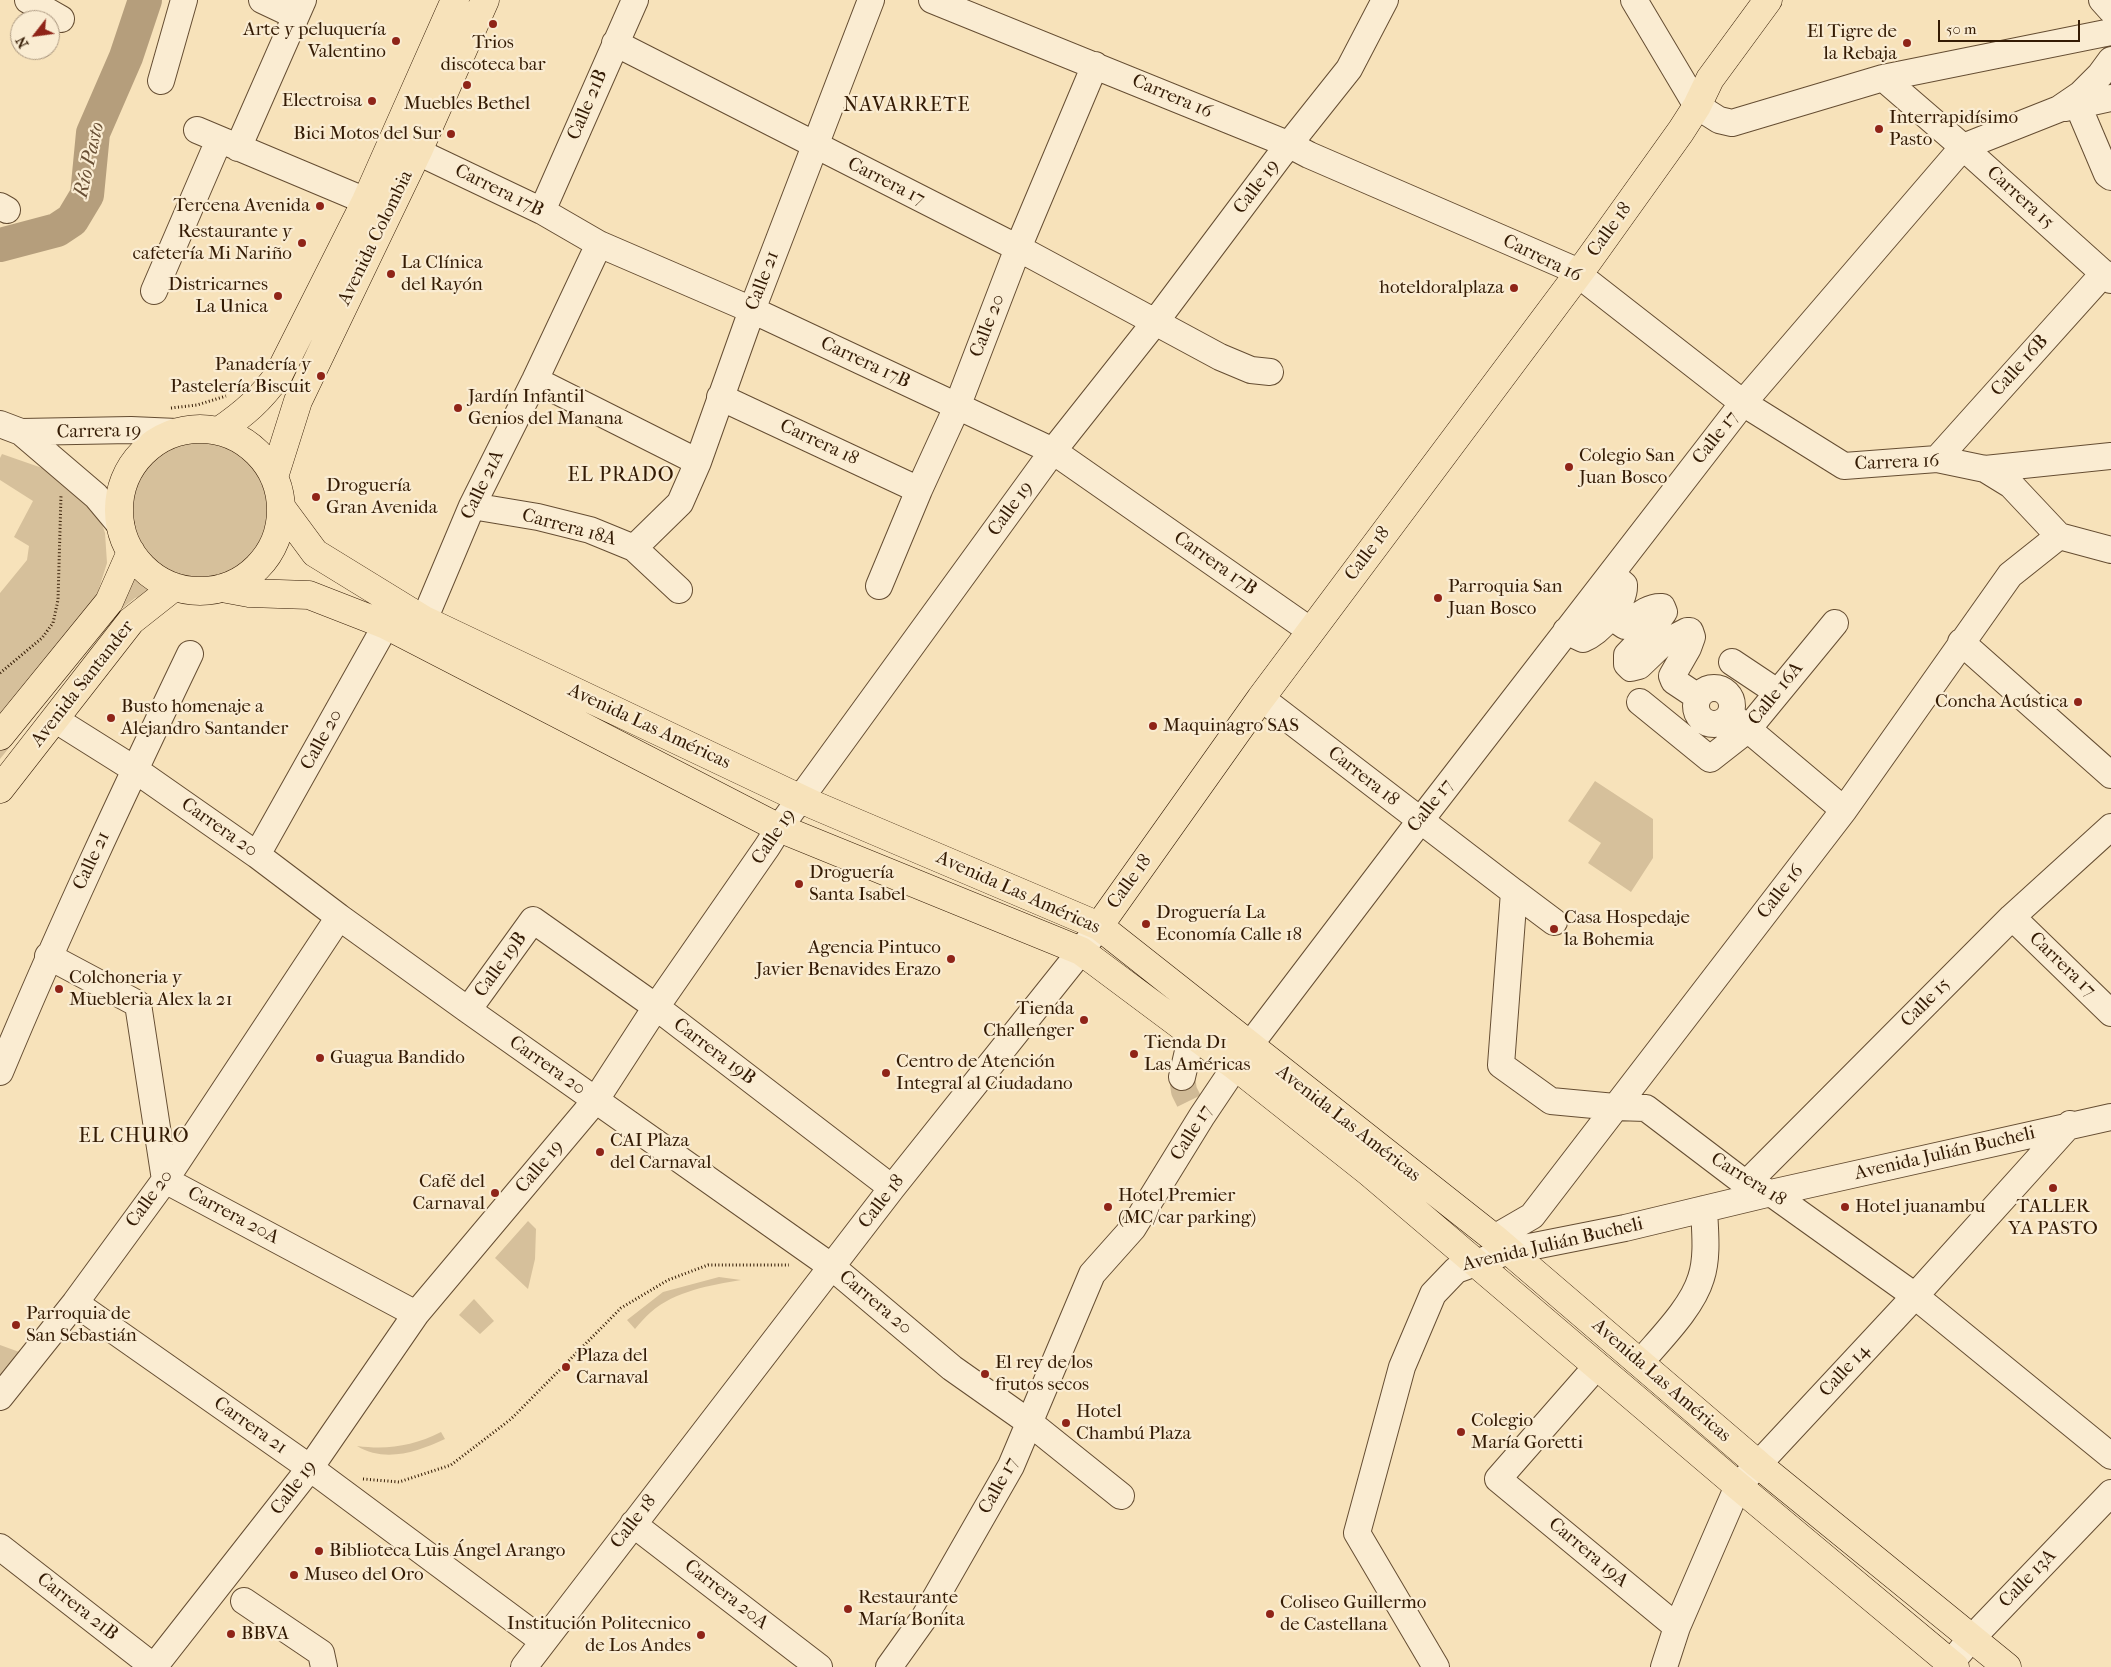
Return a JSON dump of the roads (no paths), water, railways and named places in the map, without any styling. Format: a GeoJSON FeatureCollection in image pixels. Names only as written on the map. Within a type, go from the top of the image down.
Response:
{"type":"FeatureCollection","features":[{"type":"Feature","properties":{"kind":"main road","name":"Avenida Colombia"},"geometry":{"type":"LineString","coordinates":[[219,431],[246,412],[263,396],[279,374],[366,201],[455,0]]}},
{"type":"Feature","properties":{"kind":"main road","name":"Avenida Colombia"},"geometry":{"type":"LineString","coordinates":[[274,477],[298,401],[418,151],[485,0]]}},
{"type":"Feature","properties":{"kind":"main road","name":"Calle 18"},"geometry":{"type":"LineString","coordinates":[[1099,926],[1261,698],[1676,139],[1697,106],[1710,79],[1768,0]]}},
{"type":"Feature","properties":{"kind":"main road"},"geometry":{"type":"LineString","coordinates":[[198,429],[219,431],[237,438],[252,448],[265,461],[274,477],[281,507],[278,534],[266,558],[247,577],[222,588],[198,591],[174,587],[150,573],[131,552],[121,526],[120,502],[126,479],[138,458],[156,442],[177,432],[198,429]]}},
{"type":"Feature","properties":{"kind":"main road","name":"Avenida Las Américas"},"geometry":{"type":"LineString","coordinates":[[281,507],[315,553],[424,620],[800,798],[1099,926],[1464,1261],[1597,1366],[1951,1665]]}},
{"type":"Feature","properties":{"kind":"main road","name":"Avenida Santander"},"geometry":{"type":"LineString","coordinates":[[0,736],[109,602],[131,552]]}},
{"type":"Feature","properties":{"kind":"main road","name":"Avenida Santander"},"geometry":{"type":"LineString","coordinates":[[0,789],[56,720],[131,621],[174,587]]}},
{"type":"Feature","properties":{"kind":"main road","name":"Avenida Las Américas"},"geometry":{"type":"LineString","coordinates":[[222,588],[250,593],[309,595],[386,625],[779,828],[1081,951],[1192,1034],[1242,1056],[1501,1244],[1759,1464],[2007,1667]]}},
{"type":"Feature","properties":{"kind":"street"},"geometry":{"type":"LineString","coordinates":[[28,0],[61,19]]}},
{"type":"Feature","properties":{"kind":"street"},"geometry":{"type":"LineString","coordinates":[[161,81],[184,0]]}},
{"type":"Feature","properties":{"kind":"street"},"geometry":{"type":"LineString","coordinates":[[154,291],[218,140],[300,8],[262,0]]}},
{"type":"Feature","properties":{"kind":"street","name":"Calle 21B"},"geometry":{"type":"LineString","coordinates":[[542,211],[614,43],[635,0]]}},
{"type":"Feature","properties":{"kind":"street","name":"Calle 21"},"geometry":{"type":"LineString","coordinates":[[634,548],[680,503],[698,462],[752,310],[871,0]]}},
{"type":"Feature","properties":{"kind":"street","name":"Carrera 16"},"geometry":{"type":"LineString","coordinates":[[932,0],[1290,145],[1578,273],[1743,403],[1844,466],[1937,459],[1985,469],[2011,485],[2060,536]]}},
{"type":"Feature","properties":{"kind":"street","name":"Calle 19"},"geometry":{"type":"LineString","coordinates":[[154,1667],[310,1468],[416,1314],[595,1101],[656,1007],[800,798],[1053,451],[1156,322],[1350,69],[1385,0]]}},
{"type":"Feature","properties":{"kind":"street"},"geometry":{"type":"LineString","coordinates":[[1634,0],[1697,106],[1719,120],[1732,123],[1882,78],[2111,32]]}},
{"type":"Feature","properties":{"kind":"street"},"geometry":{"type":"LineString","coordinates":[[2102,0],[2111,10]]}},
{"type":"Feature","properties":{"kind":"street","name":"Carrera 17"},"geometry":{"type":"LineString","coordinates":[[614,43],[815,147],[1018,248],[1220,357],[1251,370],[1270,372]]}},
{"type":"Feature","properties":{"kind":"street","name":"Calle 17"},"geometry":{"type":"LineString","coordinates":[[889,1667],[924,1618],[1011,1466],[1092,1274],[1133,1228],[1191,1098],[1242,1056],[1420,821],[1743,403],[1963,147],[2069,108],[2100,75],[2111,60]]}},
{"type":"Feature","properties":{"kind":"street","name":"Calle 20"},"geometry":{"type":"LineString","coordinates":[[879,586],[956,407],[1018,248],[1096,65]]}},
{"type":"Feature","properties":{"kind":"street","name":"Carrera 15"},"geometry":{"type":"LineString","coordinates":[[1882,78],[1963,147],[2107,277]]}},
{"type":"Feature","properties":{"kind":"street"},"geometry":{"type":"LineString","coordinates":[[2069,108],[2111,98]]}},
{"type":"Feature","properties":{"kind":"street"},"geometry":{"type":"LineString","coordinates":[[2069,108],[2111,107]]}},
{"type":"Feature","properties":{"kind":"street"},"geometry":{"type":"LineString","coordinates":[[2069,108],[2104,148],[2107,174],[2111,177]]}},
{"type":"Feature","properties":{"kind":"street","name":"Carrera 17B"},"geometry":{"type":"LineString","coordinates":[[396,136],[418,151],[542,211],[598,244],[752,310],[1053,451],[1311,631]]}},
{"type":"Feature","properties":{"kind":"street"},"geometry":{"type":"LineString","coordinates":[[218,140],[366,201]]}},
{"type":"Feature","properties":{"kind":"street","name":"Calle 21A"},"geometry":{"type":"LineString","coordinates":[[424,620],[472,506],[535,380],[598,244]]}},
{"type":"Feature","properties":{"kind":"street","name":"Calle 16B"},"geometry":{"type":"LineString","coordinates":[[1937,459],[2107,277]]}},
{"type":"Feature","properties":{"kind":"street"},"geometry":{"type":"LineString","coordinates":[[535,380],[698,462]]}},
{"type":"Feature","properties":{"kind":"street","name":"Carrera 18"},"geometry":{"type":"LineString","coordinates":[[720,397],[919,490]]}},
{"type":"Feature","properties":{"kind":"street","name":"Carrera 19"},"geometry":{"type":"LineString","coordinates":[[10,428],[177,432]]}},
{"type":"Feature","properties":{"kind":"street","name":"Carrera 19"},"geometry":{"type":"LineString","coordinates":[[10,428],[96,496],[121,526]]}},
{"type":"Feature","properties":{"kind":"street"},"geometry":{"type":"LineString","coordinates":[[1985,469],[2111,456]]}},
{"type":"Feature","properties":{"kind":"street","name":"Carrera 18A"},"geometry":{"type":"LineString","coordinates":[[472,506],[538,517],[590,530],[634,548],[678,590]]}},
{"type":"Feature","properties":{"kind":"street"},"geometry":{"type":"LineString","coordinates":[[2060,536],[2111,550]]}},
{"type":"Feature","properties":{"kind":"street","name":"Calle 16"},"geometry":{"type":"LineString","coordinates":[[1501,1244],[1532,1216],[1844,810],[2010,575],[2060,536]]}},
{"type":"Feature","properties":{"kind":"street"},"geometry":{"type":"LineString","coordinates":[[1566,632],[1583,639],[1593,635],[1610,616],[1624,590],[1624,585],[1611,574]]}},
{"type":"Feature","properties":{"kind":"street"},"geometry":{"type":"LineString","coordinates":[[1610,616],[1625,626],[1654,606],[1662,607],[1664,612],[1651,630],[1627,655],[1627,664],[1631,668],[1639,666],[1650,653],[1662,644],[1690,631],[1692,637],[1672,676],[1674,681],[1698,697],[1708,688],[1716,687],[1729,694],[1739,723],[1844,810]]}},
{"type":"Feature","properties":{"kind":"street","name":"Calle 16A"},"geometry":{"type":"LineString","coordinates":[[1640,702],[1710,758],[1739,723],[1776,692],[1835,623]]}},
{"type":"Feature","properties":{"kind":"street","name":"Calle 20"},"geometry":{"type":"LineString","coordinates":[[257,855],[386,625]]}},
{"type":"Feature","properties":{"kind":"street"},"geometry":{"type":"LineString","coordinates":[[1961,642],[2111,775]]}},
{"type":"Feature","properties":{"kind":"street","name":"Calle 21"},"geometry":{"type":"LineString","coordinates":[[0,1072],[48,956],[134,769],[190,654]]}},
{"type":"Feature","properties":{"kind":"street"},"geometry":{"type":"LineString","coordinates":[[1732,662],[1776,692]]}},
{"type":"Feature","properties":{"kind":"street","name":"Carrera 18"},"geometry":{"type":"LineString","coordinates":[[1261,698],[1554,922]]}},
{"type":"Feature","properties":{"kind":"street","name":"Carrera 20"},"geometry":{"type":"LineString","coordinates":[[56,720],[134,769],[257,855],[339,918],[832,1267],[952,1368],[1030,1423],[1121,1496]]}},
{"type":"Feature","properties":{"kind":"street","name":"Calle 15"},"geometry":{"type":"LineString","coordinates":[[1746,1184],[2012,917],[2111,827]]}},
{"type":"Feature","properties":{"kind":"street","name":"Carrera 18"},"geometry":{"type":"LineString","coordinates":[[1514,892],[1501,1065],[1551,1101],[1646,1108],[1746,1184],[1771,1193],[1914,1296],[2111,1456]]}},
{"type":"Feature","properties":{"kind":"street","name":"Carrera 17"},"geometry":{"type":"LineString","coordinates":[[2012,917],[2111,1013]]}},
{"type":"Feature","properties":{"kind":"street","name":"Calle 20"},"geometry":{"type":"LineString","coordinates":[[0,1397],[75,1303],[164,1180],[339,918]]}},
{"type":"Feature","properties":{"kind":"street","name":"Carrera 19B"},"geometry":{"type":"LineString","coordinates":[[533,920],[656,1007],[892,1188]]}},
{"type":"Feature","properties":{"kind":"street","name":"Calle 19B"},"geometry":{"type":"LineString","coordinates":[[468,1010],[533,920]]}},
{"type":"Feature","properties":{"kind":"street","name":"Calle 18"},"geometry":{"type":"LineString","coordinates":[[524,1667],[892,1188],[1099,926]]}},
{"type":"Feature","properties":{"kind":"street","name":"Carrera 20A"},"geometry":{"type":"LineString","coordinates":[[48,956],[138,1004],[164,1180],[416,1314]]}},
{"type":"Feature","properties":{"kind":"street"},"geometry":{"type":"LineString","coordinates":[[1191,1098],[1192,1034]]}},
{"type":"Feature","properties":{"kind":"street","name":"Avenida Julián Bucheli"},"geometry":{"type":"LineString","coordinates":[[1501,1244],[1626,1228],[2076,1118],[2111,1103]]}},
{"type":"Feature","properties":{"kind":"street","name":"Avenida Julián Bucheli"},"geometry":{"type":"LineString","coordinates":[[1464,1261],[1501,1244],[1746,1184],[2076,1118],[2111,1118]]}},
{"type":"Feature","properties":{"kind":"street","name":"Calle 14"},"geometry":{"type":"LineString","coordinates":[[1664,1667],[1677,1627],[1738,1486],[2076,1118]]}},
{"type":"Feature","properties":{"kind":"street"},"geometry":{"type":"LineString","coordinates":[[1640,1363],[1689,1304],[1702,1278],[1706,1242],[1704,1209]]}},
{"type":"Feature","properties":{"kind":"street"},"geometry":{"type":"LineString","coordinates":[[1436,1667],[1357,1533],[1402,1367],[1432,1294],[1464,1261]]}},
{"type":"Feature","properties":{"kind":"street","name":"Carrera 21"},"geometry":{"type":"LineString","coordinates":[[75,1303],[310,1468],[543,1641]]}},
{"type":"Feature","properties":{"kind":"street","name":"Carrera 19A"},"geometry":{"type":"LineString","coordinates":[[1597,1366],[1498,1479],[1677,1627]]}},
{"type":"Feature","properties":{"kind":"street","name":"Calle 13A"},"geometry":{"type":"LineString","coordinates":[[1951,1665],[1971,1639],[2111,1493]]}},
{"type":"Feature","properties":{"kind":"street","name":"Carrera 20A"},"geometry":{"type":"LineString","coordinates":[[633,1524],[819,1667]]}},
{"type":"Feature","properties":{"kind":"street","name":"Carrera 21B"},"geometry":{"type":"LineString","coordinates":[[0,1547],[154,1667]]}},
{"type":"Feature","properties":{"kind":"street"},"geometry":{"type":"LineString","coordinates":[[244,1601],[321,1653],[324,1667]]}},
{"type":"Feature","properties":{"kind":"waterway","name":"Río Pasto"},"geometry":{"type":"LineString","coordinates":[[0,245],[57,230],[72,220],[87,195],[93,133],[126,57],[145,0]]}},
{"type":"Feature","properties":{"kind":"tunnel"},"geometry":{"type":"LineString","coordinates":[[1182,1077],[1184,1091],[1189,1101]]}},
{"type":"Feature","properties":{"kind":"place","name":"Trios discoteca bar"},"geometry":{"type":"Point","coordinates":[493,24]}},
{"type":"Feature","properties":{"kind":"place","name":"Arte y peluquería Valentino"},"geometry":{"type":"Point","coordinates":[396,41]}},
{"type":"Feature","properties":{"kind":"place","name":"El Tigre de la Rebaja"},"geometry":{"type":"Point","coordinates":[1907,43]}},
{"type":"Feature","properties":{"kind":"place","name":"Muebles Bethel"},"geometry":{"type":"Point","coordinates":[467,85]}},
{"type":"Feature","properties":{"kind":"place","name":"Electroisa"},"geometry":{"type":"Point","coordinates":[372,101]}},
{"type":"Feature","properties":{"kind":"place","name":"Interrapidísimo Pasto"},"geometry":{"type":"Point","coordinates":[1879,129]}},
{"type":"Feature","properties":{"kind":"place","name":"Bici Motos del Sur"},"geometry":{"type":"Point","coordinates":[451,134]}},
{"type":"Feature","properties":{"kind":"place","name":"Tercena Avenida"},"geometry":{"type":"Point","coordinates":[320,206]}},
{"type":"Feature","properties":{"kind":"place","name":"Restaurante y cafetería Mi Nariño"},"geometry":{"type":"Point","coordinates":[302,243]}},
{"type":"Feature","properties":{"kind":"place","name":"La Clínica del Rayón"},"geometry":{"type":"Point","coordinates":[391,274]}},
{"type":"Feature","properties":{"kind":"place","name":"hoteldoralplaza"},"geometry":{"type":"Point","coordinates":[1514,288]}},
{"type":"Feature","properties":{"kind":"place","name":"Districarnes La Unica"},"geometry":{"type":"Point","coordinates":[278,296]}},
{"type":"Feature","properties":{"kind":"place","name":"Panadería y Pastelería Biscuit"},"geometry":{"type":"Point","coordinates":[321,376]}},
{"type":"Feature","properties":{"kind":"place","name":"Jardín Infantil Genios del Manana"},"geometry":{"type":"Point","coordinates":[458,408]}},
{"type":"Feature","properties":{"kind":"place","name":"Colegio San Juan Bosco"},"geometry":{"type":"Point","coordinates":[1569,467]}},
{"type":"Feature","properties":{"kind":"place","name":"Droguería Gran Avenida"},"geometry":{"type":"Point","coordinates":[316,497]}},
{"type":"Feature","properties":{"kind":"place","name":"Parroquia San Juan Bosco"},"geometry":{"type":"Point","coordinates":[1438,598]}},
{"type":"Feature","properties":{"kind":"place","name":"Concha Acústica"},"geometry":{"type":"Point","coordinates":[2078,702]}},
{"type":"Feature","properties":{"kind":"place","name":"Busto homenaje a Alejandro Santander"},"geometry":{"type":"Point","coordinates":[111,718]}},
{"type":"Feature","properties":{"kind":"place","name":"Maquinagro SAS"},"geometry":{"type":"Point","coordinates":[1153,726]}},
{"type":"Feature","properties":{"kind":"place","name":"Droguería Santa Isabel"},"geometry":{"type":"Point","coordinates":[799,884]}},
{"type":"Feature","properties":{"kind":"place","name":"Droguería La Economía Calle 18"},"geometry":{"type":"Point","coordinates":[1146,924]}},
{"type":"Feature","properties":{"kind":"place","name":"Casa Hospedaje la Bohemia"},"geometry":{"type":"Point","coordinates":[1554,929]}},
{"type":"Feature","properties":{"kind":"place","name":"Agencia Pintuco Javier Benavides Erazo"},"geometry":{"type":"Point","coordinates":[951,959]}},
{"type":"Feature","properties":{"kind":"place","name":"Colchoneria y Muebleria Alex la 21"},"geometry":{"type":"Point","coordinates":[59,989]}},
{"type":"Feature","properties":{"kind":"place","name":"Tienda Challenger"},"geometry":{"type":"Point","coordinates":[1084,1020]}},
{"type":"Feature","properties":{"kind":"place","name":"Tienda D1 Las Américas"},"geometry":{"type":"Point","coordinates":[1134,1054]}},
{"type":"Feature","properties":{"kind":"place","name":"Guagua Bandido"},"geometry":{"type":"Point","coordinates":[320,1058]}},
{"type":"Feature","properties":{"kind":"place","name":"Centro de Atención Integral al Ciudadano"},"geometry":{"type":"Point","coordinates":[886,1073]}},
{"type":"Feature","properties":{"kind":"place","name":"CAI Plaza del Carnaval"},"geometry":{"type":"Point","coordinates":[600,1152]}},
{"type":"Feature","properties":{"kind":"place","name":"TALLER YA PASTO"},"geometry":{"type":"Point","coordinates":[2053,1188]}},
{"type":"Feature","properties":{"kind":"place","name":"Café del Carnaval"},"geometry":{"type":"Point","coordinates":[495,1193]}},
{"type":"Feature","properties":{"kind":"place","name":"Hotel Premier (MC/car parking)"},"geometry":{"type":"Point","coordinates":[1108,1207]}},
{"type":"Feature","properties":{"kind":"place","name":"Hotel juanambu"},"geometry":{"type":"Point","coordinates":[1845,1207]}},
{"type":"Feature","properties":{"kind":"place","name":"Parroquia de San Sebastián"},"geometry":{"type":"Point","coordinates":[16,1325]}},
{"type":"Feature","properties":{"kind":"place","name":"Plaza del Carnaval"},"geometry":{"type":"Point","coordinates":[566,1367]}},
{"type":"Feature","properties":{"kind":"place","name":"El rey de los frutos secos"},"geometry":{"type":"Point","coordinates":[985,1374]}},
{"type":"Feature","properties":{"kind":"place","name":"Hotel Chambú Plaza"},"geometry":{"type":"Point","coordinates":[1066,1423]}},
{"type":"Feature","properties":{"kind":"place","name":"Colegio María Goretti"},"geometry":{"type":"Point","coordinates":[1461,1432]}},
{"type":"Feature","properties":{"kind":"place","name":"Biblioteca Luis Ángel Arango"},"geometry":{"type":"Point","coordinates":[319,1551]}},
{"type":"Feature","properties":{"kind":"place","name":"Museo del Oro"},"geometry":{"type":"Point","coordinates":[294,1575]}},
{"type":"Feature","properties":{"kind":"place","name":"Restaurante María Bonita"},"geometry":{"type":"Point","coordinates":[848,1609]}},
{"type":"Feature","properties":{"kind":"place","name":"Coliseo Guillermo de Castellana"},"geometry":{"type":"Point","coordinates":[1270,1614]}},
{"type":"Feature","properties":{"kind":"place","name":"BBVA"},"geometry":{"type":"Point","coordinates":[231,1634]}},
{"type":"Feature","properties":{"kind":"place","name":"Institución Politecnico de Los Andes"},"geometry":{"type":"Point","coordinates":[701,1635]}},
{"type":"Feature","properties":{"kind":"district","name":"NAVARRETE"},"geometry":{"type":"Point","coordinates":[907,106]}},
{"type":"Feature","properties":{"kind":"district","name":"EL PRADO"},"geometry":{"type":"Point","coordinates":[621,476]}},
{"type":"Feature","properties":{"kind":"district","name":"EL CHURO"},"geometry":{"type":"Point","coordinates":[134,1137]}}]}
